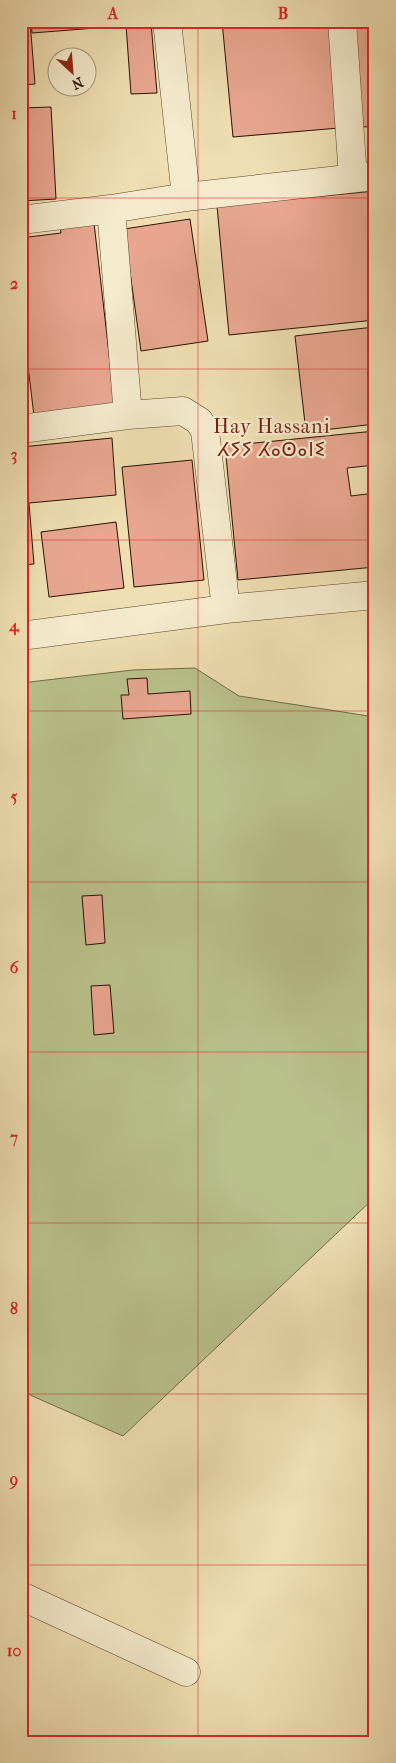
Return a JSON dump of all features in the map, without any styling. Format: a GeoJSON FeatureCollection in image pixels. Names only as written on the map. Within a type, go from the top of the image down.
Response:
{"type":"FeatureCollection","features":[{"type":"Feature","properties":{"kind":"street"},"geometry":{"type":"LineString","coordinates":[[168,21],[186,197]]}},
{"type":"Feature","properties":{"kind":"street"},"geometry":{"type":"LineString","coordinates":[[21,220],[112,210],[186,197],[364,177],[342,21]]}},
{"type":"Feature","properties":{"kind":"street"},"geometry":{"type":"LineString","coordinates":[[112,210],[128,415]]}},
{"type":"Feature","properties":{"kind":"street"},"geometry":{"type":"LineString","coordinates":[[21,428],[128,415],[183,411],[199,421],[205,431],[226,609]]}},
{"type":"Feature","properties":{"kind":"street"},"geometry":{"type":"LineString","coordinates":[[21,636],[226,609],[375,595]]}},
{"type":"Feature","properties":{"kind":"street"},"geometry":{"type":"LineString","coordinates":[[21,1596],[186,1672]]}},
{"type":"Feature","properties":{"kind":"green space"},"geometry":{"type":"Polygon","coordinates":[[[195,668],[239,696],[375,717],[375,1197],[123,1436],[21,1391],[21,683],[133,670],[195,668]]]}},
{"type":"Feature","properties":{"kind":"building"},"geometry":{"type":"Polygon","coordinates":[[[21,21],[30,21],[35,84],[21,85],[21,21]]]}},
{"type":"Feature","properties":{"kind":"building"},"geometry":{"type":"Polygon","coordinates":[[[31,21],[122,21],[122,26],[32,33],[31,21]]]}},
{"type":"Feature","properties":{"kind":"building"},"geometry":{"type":"Polygon","coordinates":[[[222,21],[329,21],[339,128],[233,137],[222,21]]]}},
{"type":"Feature","properties":{"kind":"building"},"geometry":{"type":"Polygon","coordinates":[[[353,21],[375,21],[375,126],[363,127],[353,21]]]}},
{"type":"Feature","properties":{"kind":"building"},"geometry":{"type":"Polygon","coordinates":[[[151,23],[157,93],[131,94],[126,25],[151,23]]]}},
{"type":"Feature","properties":{"kind":"building"},"geometry":{"type":"Polygon","coordinates":[[[51,107],[56,199],[21,201],[21,108],[51,107]]]}},
{"type":"Feature","properties":{"kind":"building"},"geometry":{"type":"Polygon","coordinates":[[[375,191],[375,320],[229,335],[217,206],[375,191]]]}},
{"type":"Feature","properties":{"kind":"building"},"geometry":{"type":"Polygon","coordinates":[[[190,219],[208,341],[141,351],[124,229],[190,219]]]}},
{"type":"Feature","properties":{"kind":"building"},"geometry":{"type":"Polygon","coordinates":[[[94,223],[115,406],[34,416],[21,308],[21,238],[61,233],[60,227],[94,223]]]}},
{"type":"Feature","properties":{"kind":"building"},"geometry":{"type":"Polygon","coordinates":[[[374,327],[375,424],[306,432],[295,336],[374,327]]]}},
{"type":"Feature","properties":{"kind":"building"},"geometry":{"type":"Polygon","coordinates":[[[375,431],[375,465],[347,468],[351,496],[375,493],[375,567],[238,580],[225,446],[375,431]]]}},
{"type":"Feature","properties":{"kind":"building"},"geometry":{"type":"Polygon","coordinates":[[[112,438],[116,495],[29,503],[34,564],[21,565],[21,447],[112,438]]]}},
{"type":"Feature","properties":{"kind":"building"},"geometry":{"type":"Polygon","coordinates":[[[192,460],[204,580],[134,587],[122,467],[192,460]]]}},
{"type":"Feature","properties":{"kind":"building"},"geometry":{"type":"Polygon","coordinates":[[[116,522],[124,588],[49,597],[41,532],[116,522]]]}},
{"type":"Feature","properties":{"kind":"building"},"geometry":{"type":"Polygon","coordinates":[[[147,678],[148,694],[190,691],[191,714],[123,719],[121,695],[129,695],[127,679],[147,678]]]}},
{"type":"Feature","properties":{"kind":"building"},"geometry":{"type":"Polygon","coordinates":[[[102,895],[105,943],[86,945],[82,896],[102,895]]]}},
{"type":"Feature","properties":{"kind":"building"},"geometry":{"type":"Polygon","coordinates":[[[110,985],[114,1033],[94,1035],[91,986],[110,985]]]}},
{"type":"Feature","properties":{"kind":"district","name":"Hay Hassani ⵃⵢⵢ ⵃⴰⵙⴰⵏⵉ"},"geometry":{"type":"Point","coordinates":[272,438]}}]}
